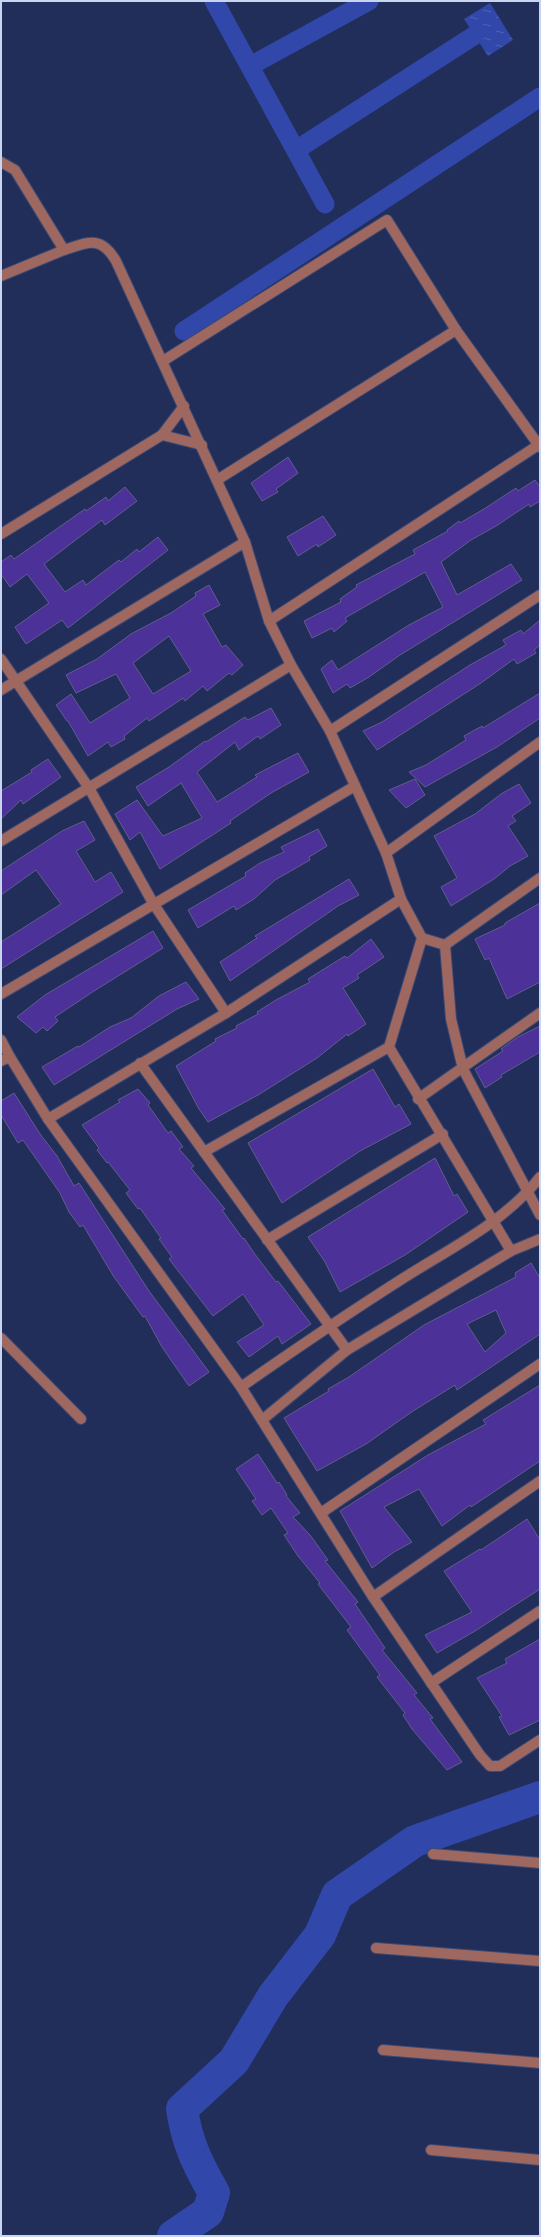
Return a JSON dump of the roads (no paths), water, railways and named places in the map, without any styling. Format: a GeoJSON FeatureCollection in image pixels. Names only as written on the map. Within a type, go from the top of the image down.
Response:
{"type":"FeatureCollection","features":[{"type":"Feature","properties":{"kind":"street"},"geometry":{"type":"LineString","coordinates":[[1,162],[15,170],[64,250]]}},
{"type":"Feature","properties":{"kind":"street"},"geometry":{"type":"LineString","coordinates":[[163,361],[387,220],[456,330],[539,445],[269,621]]}},
{"type":"Feature","properties":{"kind":"street"},"geometry":{"type":"LineString","coordinates":[[1,276],[64,250],[90,242],[102,244],[110,251],[184,406],[245,542],[269,621],[291,665],[330,731],[386,853],[401,899],[422,938],[389,1047],[204,1152]]}},
{"type":"Feature","properties":{"kind":"street"},"geometry":{"type":"LineString","coordinates":[[217,480],[456,330]]}},
{"type":"Feature","properties":{"kind":"street"},"geometry":{"type":"LineString","coordinates":[[1,534],[162,434],[184,406]]}},
{"type":"Feature","properties":{"kind":"street"},"geometry":{"type":"LineString","coordinates":[[162,434],[202,445]]}},
{"type":"Feature","properties":{"kind":"street"},"geometry":{"type":"LineString","coordinates":[[1,690],[245,542]]}},
{"type":"Feature","properties":{"kind":"street"},"geometry":{"type":"LineString","coordinates":[[330,731],[540,595]]}},
{"type":"Feature","properties":{"kind":"street"},"geometry":{"type":"LineString","coordinates":[[1,659],[89,788],[153,903],[226,1013]]}},
{"type":"Feature","properties":{"kind":"street"},"geometry":{"type":"LineString","coordinates":[[1,841],[291,665]]}},
{"type":"Feature","properties":{"kind":"street"},"geometry":{"type":"LineString","coordinates":[[386,853],[539,747]]}},
{"type":"Feature","properties":{"kind":"street"},"geometry":{"type":"LineString","coordinates":[[1,994],[153,903],[355,786]]}},
{"type":"Feature","properties":{"kind":"street"},"geometry":{"type":"LineString","coordinates":[[446,945],[540,878]]}},
{"type":"Feature","properties":{"kind":"street"},"geometry":{"type":"LineString","coordinates":[[48,1119],[226,1013],[401,899]]}},
{"type":"Feature","properties":{"kind":"street"},"geometry":{"type":"LineString","coordinates":[[422,938],[446,945]]}},
{"type":"Feature","properties":{"kind":"street"},"geometry":{"type":"LineString","coordinates":[[446,945],[451,1019],[463,1069],[540,1215]]}},
{"type":"Feature","properties":{"kind":"street"},"geometry":{"type":"LineString","coordinates":[[418,1099],[463,1069],[540,1013]]}},
{"type":"Feature","properties":{"kind":"street"},"geometry":{"type":"LineString","coordinates":[[1,1040],[6,1059],[241,1387],[322,1513],[373,1597],[431,1684],[490,1766],[500,1766],[540,1740]]}},
{"type":"Feature","properties":{"kind":"street"},"geometry":{"type":"LineString","coordinates":[[389,1047],[418,1099],[443,1134],[511,1251]]}},
{"type":"Feature","properties":{"kind":"street"},"geometry":{"type":"LineString","coordinates":[[140,1063],[348,1350]]}},
{"type":"Feature","properties":{"kind":"street"},"geometry":{"type":"LineString","coordinates":[[267,1240],[443,1134]]}},
{"type":"Feature","properties":{"kind":"street"},"geometry":{"type":"LineString","coordinates":[[241,1387],[330,1324],[493,1221],[528,1192],[540,1177]]}},
{"type":"Feature","properties":{"kind":"street"},"geometry":{"type":"LineString","coordinates":[[262,1420],[348,1350],[511,1251],[540,1239]]}},
{"type":"Feature","properties":{"kind":"street"},"geometry":{"type":"LineString","coordinates":[[1,1338],[81,1418]]}},
{"type":"Feature","properties":{"kind":"street"},"geometry":{"type":"LineString","coordinates":[[322,1513],[540,1364]]}},
{"type":"Feature","properties":{"kind":"street"},"geometry":{"type":"LineString","coordinates":[[373,1597],[540,1482]]}},
{"type":"Feature","properties":{"kind":"street"},"geometry":{"type":"LineString","coordinates":[[431,1684],[540,1611]]}},
{"type":"Feature","properties":{"kind":"street"},"geometry":{"type":"LineString","coordinates":[[433,1854],[540,1863]]}},
{"type":"Feature","properties":{"kind":"street"},"geometry":{"type":"LineString","coordinates":[[376,1948],[540,1961]]}},
{"type":"Feature","properties":{"kind":"street"},"geometry":{"type":"LineString","coordinates":[[384,2050],[540,2063]]}},
{"type":"Feature","properties":{"kind":"street"},"geometry":{"type":"LineString","coordinates":[[431,2150],[540,2160]]}},
{"type":"Feature","properties":{"kind":"water"},"geometry":{"type":"Polygon","coordinates":[[[490,3],[513,40],[488,56],[464,19],[490,3]]]}},
{"type":"Feature","properties":{"kind":"waterway"},"geometry":{"type":"LineString","coordinates":[[214,1],[325,204]]}},
{"type":"Feature","properties":{"kind":"waterway"},"geometry":{"type":"LineString","coordinates":[[250,66],[369,1]]}},
{"type":"Feature","properties":{"kind":"waterway"},"geometry":{"type":"LineString","coordinates":[[296,150],[475,35]]}},
{"type":"Feature","properties":{"kind":"waterway"},"geometry":{"type":"LineString","coordinates":[[184,331],[540,97]]}},
{"type":"Feature","properties":{"kind":"waterway"},"geometry":{"type":"LineString","coordinates":[[173,2236],[208,2212],[214,2193],[190,2143],[182,2109],[234,2061],[273,1996],[320,1935],[337,1895],[415,1841],[540,1797]]}}]}
